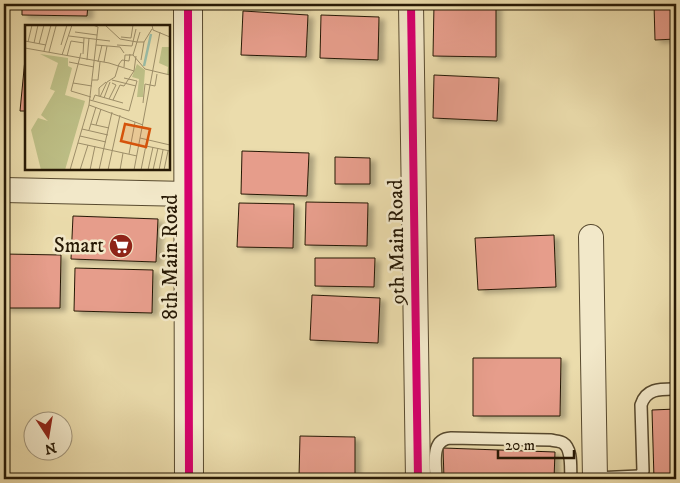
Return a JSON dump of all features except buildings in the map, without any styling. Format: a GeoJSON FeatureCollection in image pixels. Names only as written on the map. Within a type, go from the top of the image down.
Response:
{"type":"FeatureCollection","features":[{"type":"Feature","properties":{"kind":"street","name":"8th Main Road"},"geometry":{"type":"LineString","coordinates":[[188,4],[189,479]]}},
{"type":"Feature","properties":{"kind":"street","name":"9th Main Road"},"geometry":{"type":"LineString","coordinates":[[411,4],[418,479]]}},
{"type":"Feature","properties":{"kind":"street"},"geometry":{"type":"LineString","coordinates":[[4,190],[188,194]]}},
{"type":"Feature","properties":{"kind":"street"},"geometry":{"type":"LineString","coordinates":[[591,237],[595,479]]}},
{"type":"Feature","properties":{"kind":"lane"},"geometry":{"type":"LineString","coordinates":[[595,479],[639,478],[643,471],[641,405],[643,398],[649,392],[659,389],[676,389]]}},
{"type":"Feature","properties":{"kind":"lane"},"geometry":{"type":"LineString","coordinates":[[436,479],[436,448],[439,442],[445,438],[551,440],[563,443],[570,457],[571,479]]}},
{"type":"Feature","properties":{"kind":"cycle path"},"geometry":{"type":"LineString","coordinates":[[188,4],[189,479]]}},
{"type":"Feature","properties":{"kind":"cycle path"},"geometry":{"type":"LineString","coordinates":[[411,4],[418,479]]}},
{"type":"Feature","properties":{"kind":"place","name":"Smart"},"geometry":{"type":"Point","coordinates":[121,246]}}]}
